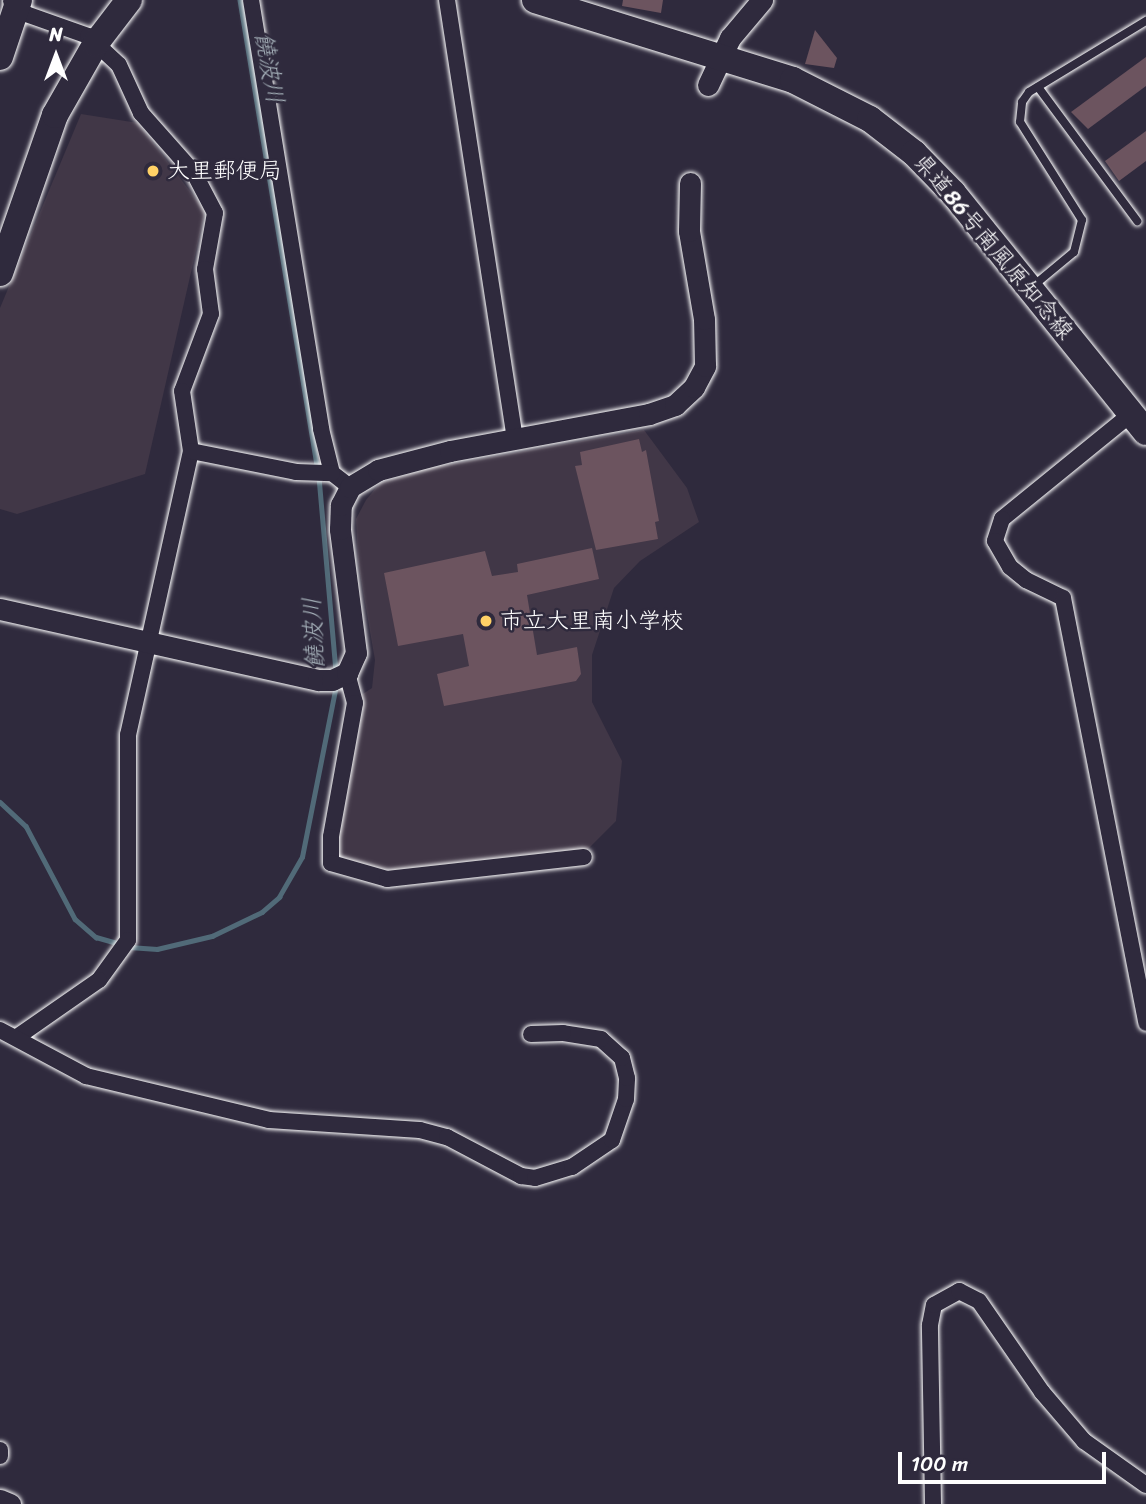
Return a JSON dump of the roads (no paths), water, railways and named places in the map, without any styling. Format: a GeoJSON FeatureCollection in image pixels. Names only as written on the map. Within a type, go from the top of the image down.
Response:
{"type":"FeatureCollection","features":[{"type":"Feature","properties":{"kind":"main road"},"geometry":{"type":"LineString","coordinates":[[0,273],[55,115],[96,43],[129,0]]}},
{"type":"Feature","properties":{"kind":"main road","name":"県道86号南風原知念線"},"geometry":{"type":"LineString","coordinates":[[535,0],[584,8],[826,93],[904,144],[953,193],[1139,423]]}},
{"type":"Feature","properties":{"kind":"main road"},"geometry":{"type":"LineString","coordinates":[[0,57],[15,2]]}},
{"type":"Feature","properties":{"kind":"street"},"geometry":{"type":"LineString","coordinates":[[251,0],[326,472]]}},
{"type":"Feature","properties":{"kind":"street"},"geometry":{"type":"LineString","coordinates":[[447,0],[515,438]]}},
{"type":"Feature","properties":{"kind":"street"},"geometry":{"type":"LineString","coordinates":[[708,85],[719,55],[741,21],[762,0]]}},
{"type":"Feature","properties":{"kind":"street"},"geometry":{"type":"LineString","coordinates":[[15,2],[96,43],[119,65],[141,113],[194,173],[215,213],[205,269],[211,314],[182,391],[191,451],[146,640],[128,735],[128,940],[99,980],[17,1037]]}},
{"type":"Feature","properties":{"kind":"street"},"geometry":{"type":"LineString","coordinates":[[0,609],[318,680],[332,681],[347,673],[356,653],[340,529],[341,505],[350,487],[379,470],[515,438],[649,414],[675,405],[694,387],[705,366],[704,319],[689,231],[690,183]]}},
{"type":"Feature","properties":{"kind":"street"},"geometry":{"type":"LineString","coordinates":[[1139,423],[1002,519],[995,541],[1010,567],[1026,580],[1063,598],[1146,1023]]}},
{"type":"Feature","properties":{"kind":"street"},"geometry":{"type":"LineString","coordinates":[[191,451],[296,472],[326,472],[350,487]]}},
{"type":"Feature","properties":{"kind":"street"},"geometry":{"type":"LineString","coordinates":[[347,673],[355,703],[331,837],[331,863],[387,879],[584,856]]}},
{"type":"Feature","properties":{"kind":"street"},"geometry":{"type":"LineString","coordinates":[[0,1030],[86,1076],[270,1120],[420,1130],[447,1138],[521,1176],[535,1178],[572,1167],[612,1139],[626,1099],[627,1078],[622,1058],[601,1040],[563,1033],[531,1034]]}},
{"type":"Feature","properties":{"kind":"street"},"geometry":{"type":"LineString","coordinates":[[933,1504],[929,1334],[934,1305],[959,1291],[979,1301],[1042,1392],[1084,1441],[1146,1485]]}},
{"type":"Feature","properties":{"kind":"street"},"geometry":{"type":"LineString","coordinates":[[0,1450],[0,1456]]}},
{"type":"Feature","properties":{"kind":"street"},"geometry":{"type":"LineString","coordinates":[[0,1500],[10,1504]]}},
{"type":"Feature","properties":{"kind":"lane"},"geometry":{"type":"LineString","coordinates":[[1031,288],[1074,252],[1083,231],[1079,210],[1020,122],[1022,102],[1038,87],[1146,21]]}},
{"type":"Feature","properties":{"kind":"lane"},"geometry":{"type":"LineString","coordinates":[[1038,87],[1137,222]]}},
{"type":"Feature","properties":{"kind":"waterway","name":"饒波川"},"geometry":{"type":"LineString","coordinates":[[240,0],[318,469]]}},
{"type":"Feature","properties":{"kind":"waterway","name":"饒波川"},"geometry":{"type":"LineString","coordinates":[[319,477],[336,671]]}},
{"type":"Feature","properties":{"kind":"waterway","name":"饒波川"},"geometry":{"type":"LineString","coordinates":[[129,947],[157,949],[212,936],[262,912],[279,897],[302,857],[336,686]]}},
{"type":"Feature","properties":{"kind":"waterway","name":"饒波川"},"geometry":{"type":"LineString","coordinates":[[0,802],[26,826],[75,919],[96,937],[120,944]]}},
{"type":"Feature","properties":{"kind":"place","name":"大里郵便局"},"geometry":{"type":"Point","coordinates":[153,171]}},
{"type":"Feature","properties":{"kind":"place","name":"市立大里南小学校"},"geometry":{"type":"Point","coordinates":[486,621]}}]}
